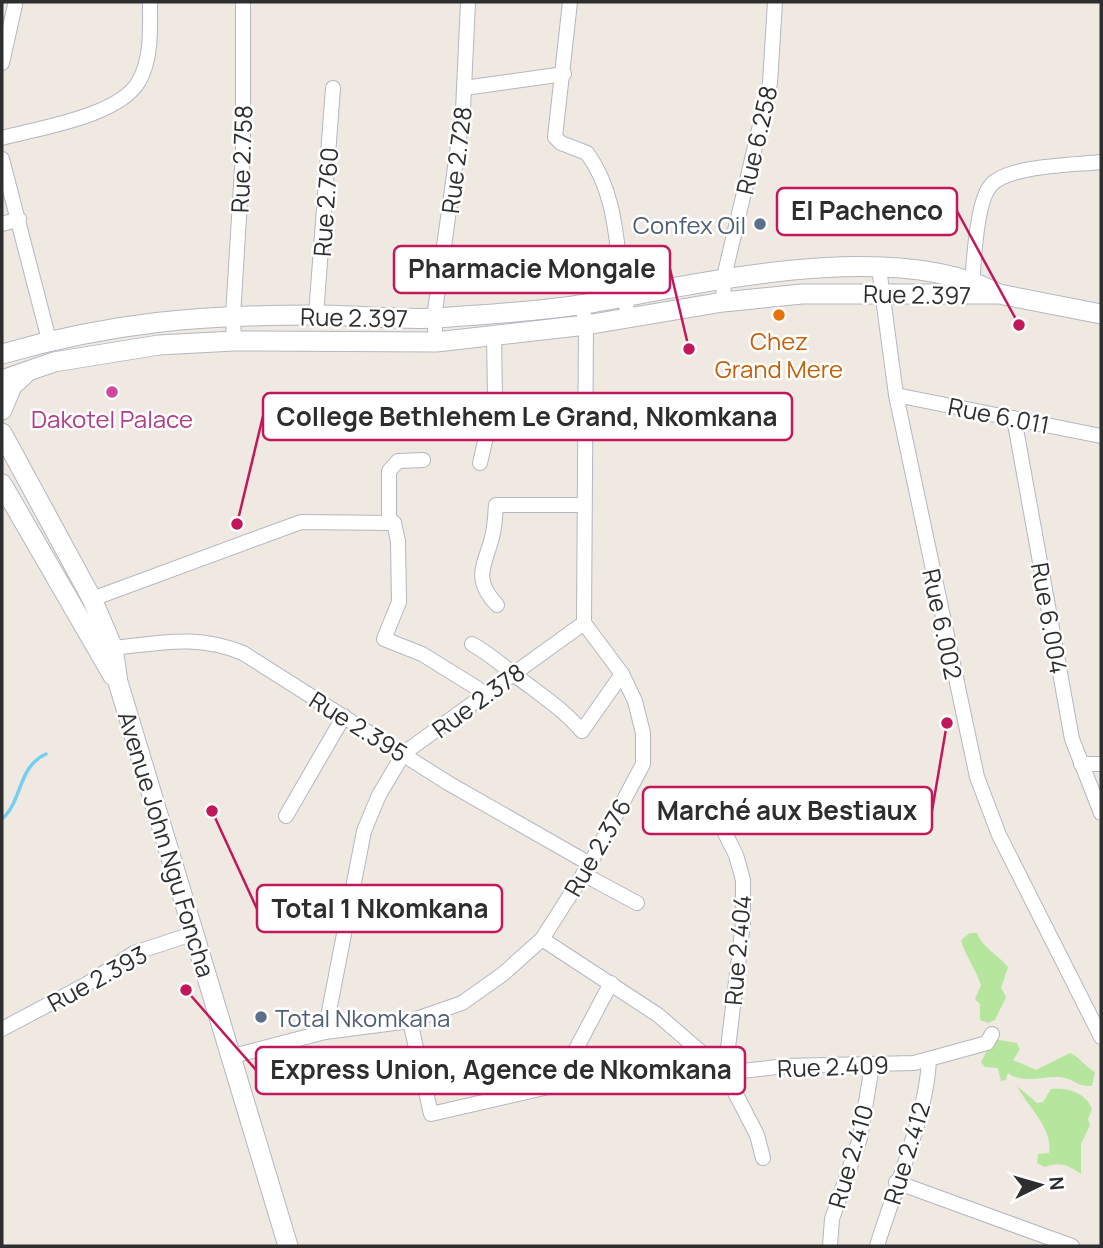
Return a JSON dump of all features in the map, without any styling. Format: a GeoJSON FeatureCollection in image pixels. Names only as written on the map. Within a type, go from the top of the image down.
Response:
{"type":"FeatureCollection","features":[{"type":"Feature","properties":{"kind":"main road","name":"Rue 2.397"},"geometry":{"type":"LineString","coordinates":[[2,354],[49,340],[149,321],[316,315],[434,318],[582,304],[724,277],[879,268],[1101,314]]}},
{"type":"Feature","properties":{"kind":"main road","name":"Rue 2.397"},"geometry":{"type":"LineString","coordinates":[[2,380],[32,369],[106,351],[234,341],[436,342],[586,325],[723,302],[802,294],[972,288]]}},
{"type":"Feature","properties":{"kind":"main road"},"geometry":{"type":"LineString","coordinates":[[2,410],[12,386],[32,369]]}},
{"type":"Feature","properties":{"kind":"main road","name":"Avenue John Ngu Foncha"},"geometry":{"type":"LineString","coordinates":[[2,433],[92,599],[113,648],[117,682],[233,1056],[288,1246]]}},
{"type":"Feature","properties":{"kind":"main road","name":"Avenue John Ngu Foncha"},"geometry":{"type":"LineString","coordinates":[[2,484],[117,682]]}},
{"type":"Feature","properties":{"kind":"street"},"geometry":{"type":"LineString","coordinates":[[2,138],[105,108],[131,93],[139,81],[148,55],[150,2]]}},
{"type":"Feature","properties":{"kind":"street","name":"Rue 2.758"},"geometry":{"type":"LineString","coordinates":[[234,341],[233,316],[243,152],[243,2]]}},
{"type":"Feature","properties":{"kind":"street","name":"Rue 2.728"},"geometry":{"type":"LineString","coordinates":[[436,342],[434,318],[464,88],[468,2]]}},
{"type":"Feature","properties":{"kind":"street"},"geometry":{"type":"LineString","coordinates":[[570,2],[555,137],[561,143],[587,153],[598,173],[616,225],[623,296],[629,318]]}},
{"type":"Feature","properties":{"kind":"street","name":"Rue 6.258"},"geometry":{"type":"LineString","coordinates":[[723,302],[724,277],[770,83],[775,2]]}},
{"type":"Feature","properties":{"kind":"street"},"geometry":{"type":"LineString","coordinates":[[2,63],[15,5]]}},
{"type":"Feature","properties":{"kind":"street"},"geometry":{"type":"LineString","coordinates":[[464,88],[564,74]]}},
{"type":"Feature","properties":{"kind":"street","name":"Rue 2.760"},"geometry":{"type":"LineString","coordinates":[[316,315],[333,88]]}},
{"type":"Feature","properties":{"kind":"street"},"geometry":{"type":"LineString","coordinates":[[2,159],[49,340]]}},
{"type":"Feature","properties":{"kind":"street"},"geometry":{"type":"LineString","coordinates":[[972,288],[981,212],[988,188],[993,182],[1005,176],[1031,170],[1101,162]]}},
{"type":"Feature","properties":{"kind":"street"},"geometry":{"type":"LineString","coordinates":[[2,224],[19,219]]}},
{"type":"Feature","properties":{"kind":"street","name":"Rue 6.002"},"geometry":{"type":"LineString","coordinates":[[879,268],[896,394],[961,712],[983,798],[1031,901],[1101,1037]]}},
{"type":"Feature","properties":{"kind":"street"},"geometry":{"type":"LineString","coordinates":[[582,304],[586,325],[584,623]]}},
{"type":"Feature","properties":{"kind":"street"},"geometry":{"type":"LineString","coordinates":[[480,463],[495,398],[494,334]]}},
{"type":"Feature","properties":{"kind":"street","name":"Rue 6.011"},"geometry":{"type":"LineString","coordinates":[[896,394],[1101,436]]}},
{"type":"Feature","properties":{"kind":"street","name":"Rue 6.004"},"geometry":{"type":"LineString","coordinates":[[1014,418],[1072,739],[1101,813]]}},
{"type":"Feature","properties":{"kind":"street"},"geometry":{"type":"LineString","coordinates":[[423,460],[398,461],[389,471],[389,518],[394,523],[398,541],[399,603],[384,639],[422,654],[477,688],[484,696]]}},
{"type":"Feature","properties":{"kind":"street"},"geometry":{"type":"LineString","coordinates":[[497,605],[486,593],[483,575],[485,553],[493,536],[496,505],[584,505]]}},
{"type":"Feature","properties":{"kind":"street"},"geometry":{"type":"LineString","coordinates":[[92,599],[301,522],[394,523]]}},
{"type":"Feature","properties":{"kind":"street","name":"Rue 2.378"},"geometry":{"type":"LineString","coordinates":[[325,1032],[364,831],[379,795],[404,754],[584,623]]}},
{"type":"Feature","properties":{"kind":"street","name":"Rue 2.376"},"geometry":{"type":"LineString","coordinates":[[233,1056],[325,1032],[410,1021],[462,1003],[503,974],[542,939],[587,869],[643,764],[643,733],[635,701],[622,674],[584,623]]}},
{"type":"Feature","properties":{"kind":"street","name":"Rue 2.395"},"geometry":{"type":"LineString","coordinates":[[113,648],[187,641],[215,642],[243,653],[637,903]]}},
{"type":"Feature","properties":{"kind":"street"},"geometry":{"type":"LineString","coordinates":[[472,644],[494,656],[514,674],[558,704],[582,731],[622,674]]}},
{"type":"Feature","properties":{"kind":"street"},"geometry":{"type":"LineString","coordinates":[[286,816],[344,716]]}},
{"type":"Feature","properties":{"kind":"street"},"geometry":{"type":"LineString","coordinates":[[1080,764],[1101,764]]}},
{"type":"Feature","properties":{"kind":"street","name":"Rue 2.404"},"geometry":{"type":"LineString","coordinates":[[723,831],[736,855],[743,880],[743,923],[724,1073]]}},
{"type":"Feature","properties":{"kind":"street","name":"Rue 2.393"},"geometry":{"type":"LineString","coordinates":[[2,1029],[88,984],[134,953],[195,933]]}},
{"type":"Feature","properties":{"kind":"street"},"geometry":{"type":"LineString","coordinates":[[542,939],[658,1015],[724,1073],[757,1135],[763,1158]]}},
{"type":"Feature","properties":{"kind":"street"},"geometry":{"type":"LineString","coordinates":[[410,1021],[431,1114],[557,1085],[611,983]]}},
{"type":"Feature","properties":{"kind":"street","name":"Rue 2.409"},"geometry":{"type":"LineString","coordinates":[[724,1073],[785,1066],[872,1066],[929,1059],[986,1044],[992,1034]]}},
{"type":"Feature","properties":{"kind":"street","name":"Rue 2.412"},"geometry":{"type":"LineString","coordinates":[[877,1246],[922,1103],[929,1059]]}},
{"type":"Feature","properties":{"kind":"street","name":"Rue 2.410"},"geometry":{"type":"LineString","coordinates":[[830,1246],[832,1219],[860,1138],[872,1066]]}},
{"type":"Feature","properties":{"kind":"street"},"geometry":{"type":"LineString","coordinates":[[896,1182],[1072,1246]]}},
{"type":"Feature","properties":{"kind":"green space"},"geometry":{"type":"Polygon","coordinates":[[[970,933],[977,933],[986,947],[1008,967],[1001,988],[1006,997],[995,1020],[988,1023],[980,1020],[980,1004],[975,999],[981,985],[961,940],[970,933]]]}},
{"type":"Feature","properties":{"kind":"green space"},"geometry":{"type":"Polygon","coordinates":[[[993,1039],[1017,1043],[1020,1049],[1013,1060],[1036,1070],[1070,1053],[1095,1072],[1092,1086],[1063,1077],[1026,1079],[1008,1073],[1006,1080],[1001,1081],[998,1068],[985,1067],[981,1062],[993,1039]]]}},
{"type":"Feature","properties":{"kind":"green space"},"geometry":{"type":"Polygon","coordinates":[[[1017,1086],[1037,1103],[1043,1102],[1051,1089],[1057,1089],[1076,1092],[1089,1103],[1092,1109],[1088,1119],[1090,1125],[1081,1144],[1081,1174],[1064,1165],[1045,1167],[1037,1163],[1038,1154],[1049,1153],[1048,1135],[1017,1086]]]}},
{"type":"Feature","properties":{"kind":"waterway"},"geometry":{"type":"LineString","coordinates":[[2,819],[30,767],[46,754]]}},
{"type":"Feature","properties":{"kind":"place","name":"Confex Oil"},"geometry":{"type":"Point","coordinates":[760,224]}},
{"type":"Feature","properties":{"kind":"place","name":"Chez Grand Mere"},"geometry":{"type":"Point","coordinates":[779,315]}},
{"type":"Feature","properties":{"kind":"place","name":"El Pachenco"},"geometry":{"type":"Point","coordinates":[1019,325]}},
{"type":"Feature","properties":{"kind":"place","name":"Pharmacie Mongale"},"geometry":{"type":"Point","coordinates":[689,349]}},
{"type":"Feature","properties":{"kind":"place","name":"Dakotel Palace"},"geometry":{"type":"Point","coordinates":[112,392]}},
{"type":"Feature","properties":{"kind":"place","name":"College Bethlehem Le Grand, Nkomkana"},"geometry":{"type":"Point","coordinates":[237,524]}},
{"type":"Feature","properties":{"kind":"place","name":"Marché aux Bestiaux"},"geometry":{"type":"Point","coordinates":[947,723]}},
{"type":"Feature","properties":{"kind":"place","name":"Total 1 Nkomkana"},"geometry":{"type":"Point","coordinates":[212,811]}},
{"type":"Feature","properties":{"kind":"place","name":"Express Union, Agence de Nkomkana"},"geometry":{"type":"Point","coordinates":[186,990]}},
{"type":"Feature","properties":{"kind":"place","name":"Total Nkomkana"},"geometry":{"type":"Point","coordinates":[261,1017]}}]}
